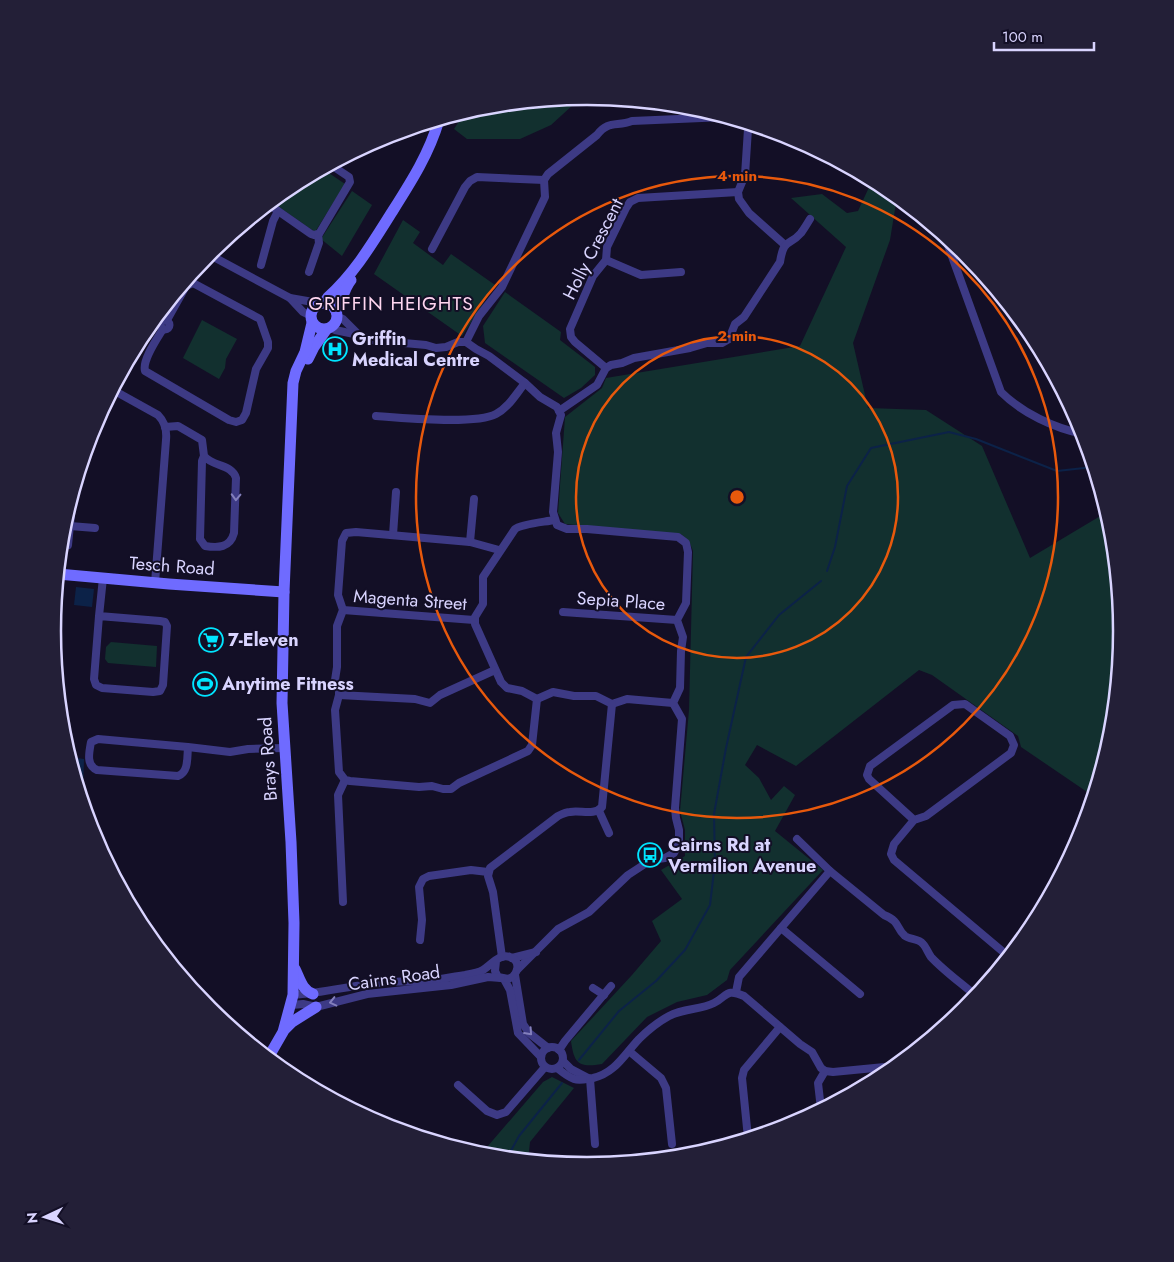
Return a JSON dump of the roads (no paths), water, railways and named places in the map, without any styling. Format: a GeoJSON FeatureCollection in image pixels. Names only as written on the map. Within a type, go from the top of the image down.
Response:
{"type":"FeatureCollection","features":[{"type":"Feature","properties":{"kind":"main road"},"geometry":{"type":"LineString","coordinates":[[365,255],[362,266],[343,292],[336,323],[328,329],[318,328],[312,320],[312,312],[340,286],[365,255],[420,167],[437,127]]}},
{"type":"Feature","properties":{"kind":"main road"},"geometry":{"type":"LineString","coordinates":[[321,304],[331,305],[337,313]]}},
{"type":"Feature","properties":{"kind":"main road","name":"Brays Road"},"geometry":{"type":"LineString","coordinates":[[272,1051],[283,1032],[292,1000],[294,968],[291,842],[282,703],[284,592],[294,377],[305,352],[312,320]]}},
{"type":"Feature","properties":{"kind":"main road","name":"Brays Road"},"geometry":{"type":"LineString","coordinates":[[294,392],[314,347],[328,329]]}},
{"type":"Feature","properties":{"kind":"main road","name":"Tesch Road"},"geometry":{"type":"LineString","coordinates":[[65,575],[284,592]]}},
{"type":"Feature","properties":{"kind":"main road"},"geometry":{"type":"LineString","coordinates":[[294,968],[303,987],[307,992],[313,994]]}},
{"type":"Feature","properties":{"kind":"main road"},"geometry":{"type":"LineString","coordinates":[[283,1032],[292,1022],[316,1007]]}},
{"type":"Feature","properties":{"kind":"street"},"geometry":{"type":"LineString","coordinates":[[466,342],[479,316],[502,287],[545,197],[544,180],[548,174],[608,124],[702,118]]}},
{"type":"Feature","properties":{"kind":"street"},"geometry":{"type":"LineString","coordinates":[[748,131],[745,175],[738,192],[739,198],[749,213],[785,244]]}},
{"type":"Feature","properties":{"kind":"street"},"geometry":{"type":"LineString","coordinates":[[310,272],[319,243],[318,234],[350,184],[349,178],[337,169]]}},
{"type":"Feature","properties":{"kind":"street"},"geometry":{"type":"LineString","coordinates":[[432,249],[470,181],[477,177],[544,180]]}},
{"type":"Feature","properties":{"kind":"street","name":"Holly Crescent"},"geometry":{"type":"LineString","coordinates":[[606,368],[575,342],[571,337],[570,329],[593,276],[606,260],[607,247],[630,202],[638,198],[738,192]]}},
{"type":"Feature","properties":{"kind":"street"},"geometry":{"type":"LineString","coordinates":[[275,209],[311,234],[318,234]]}},
{"type":"Feature","properties":{"kind":"street"},"geometry":{"type":"LineString","coordinates":[[261,265],[273,221],[278,211]]}},
{"type":"Feature","properties":{"kind":"street"},"geometry":{"type":"LineString","coordinates":[[559,411],[597,385],[606,368],[634,358],[707,343],[722,343],[728,339],[735,324],[744,317],[780,262],[785,244],[800,234],[810,219]]}},
{"type":"Feature","properties":{"kind":"street"},"geometry":{"type":"LineString","coordinates":[[950,251],[1001,392],[1013,404],[1046,421],[1073,431]]}},
{"type":"Feature","properties":{"kind":"street"},"geometry":{"type":"LineString","coordinates":[[216,258],[290,298],[312,320]]}},
{"type":"Feature","properties":{"kind":"street"},"geometry":{"type":"LineString","coordinates":[[606,260],[641,276],[681,272]]}},
{"type":"Feature","properties":{"kind":"street"},"geometry":{"type":"LineString","coordinates":[[160,324],[145,361],[144,367],[147,372],[232,421],[238,422],[243,419],[256,369],[268,348],[260,319],[197,285],[192,284]]}},
{"type":"Feature","properties":{"kind":"street"},"geometry":{"type":"LineString","coordinates":[[290,298],[321,304]]}},
{"type":"Feature","properties":{"kind":"street"},"geometry":{"type":"LineString","coordinates":[[337,313],[359,335]]}},
{"type":"Feature","properties":{"kind":"street"},"geometry":{"type":"LineString","coordinates":[[328,329],[359,335],[371,340],[426,345],[436,348],[446,347],[458,342],[466,342],[489,356],[525,383],[540,397],[553,404],[559,411],[560,420],[556,433],[558,452],[553,512],[557,525],[567,529],[678,537],[686,543],[688,552],[686,603],[677,620],[683,637],[680,688],[673,703]]}},
{"type":"Feature","properties":{"kind":"street"},"geometry":{"type":"LineString","coordinates":[[376,416],[432,419],[488,417],[504,409],[525,383]]}},
{"type":"Feature","properties":{"kind":"street"},"geometry":{"type":"LineString","coordinates":[[118,393],[158,415],[165,427],[166,440],[155,583]]}},
{"type":"Feature","properties":{"kind":"street"},"geometry":{"type":"LineString","coordinates":[[165,427],[178,426],[200,438],[204,444],[200,539],[205,546],[222,547],[231,541],[234,534],[236,478],[231,470],[212,464],[204,456]]}},
{"type":"Feature","properties":{"kind":"street"},"geometry":{"type":"LineString","coordinates":[[202,472],[212,464]]}},
{"type":"Feature","properties":{"kind":"street"},"geometry":{"type":"LineString","coordinates":[[393,535],[396,492]]}},
{"type":"Feature","properties":{"kind":"street"},"geometry":{"type":"LineString","coordinates":[[470,542],[474,499]]}},
{"type":"Feature","properties":{"kind":"street"},"geometry":{"type":"LineString","coordinates":[[537,699],[526,692],[504,685],[495,670],[474,620],[483,604],[483,577],[499,550],[518,527],[554,520]]}},
{"type":"Feature","properties":{"kind":"street"},"geometry":{"type":"LineString","coordinates":[[71,526],[95,528]]}},
{"type":"Feature","properties":{"kind":"street"},"geometry":{"type":"LineString","coordinates":[[499,550],[470,542],[356,532],[346,533],[342,541],[338,595],[343,610],[337,626],[337,667],[335,680],[339,689],[335,710],[338,772],[345,780],[451,789],[459,783],[528,751],[532,745],[537,699]]}},
{"type":"Feature","properties":{"kind":"street"},"geometry":{"type":"LineString","coordinates":[[99,616],[160,621],[166,624],[168,628],[163,685],[160,691],[102,688],[96,685],[94,679],[99,616],[103,578]]}},
{"type":"Feature","properties":{"kind":"street","name":"Magenta Street"},"geometry":{"type":"LineString","coordinates":[[343,610],[474,620]]}},
{"type":"Feature","properties":{"kind":"street","name":"Sepia Place"},"geometry":{"type":"LineString","coordinates":[[563,612],[677,620]]}},
{"type":"Feature","properties":{"kind":"street"},"geometry":{"type":"LineString","coordinates":[[339,695],[415,699],[430,703],[440,695],[495,670]]}},
{"type":"Feature","properties":{"kind":"street"},"geometry":{"type":"LineString","coordinates":[[537,699],[553,692],[574,696],[599,697],[612,704],[628,699],[673,703]]}},
{"type":"Feature","properties":{"kind":"street"},"geometry":{"type":"LineString","coordinates":[[503,979],[511,978],[558,929],[589,912],[628,875],[651,860],[671,855],[679,843],[680,830],[675,808],[682,719],[673,703]]}},
{"type":"Feature","properties":{"kind":"street"},"geometry":{"type":"LineString","coordinates":[[914,820],[869,779],[867,775],[870,766],[959,703],[964,704],[1010,736],[1014,745],[1011,753],[926,816],[914,820],[894,844],[891,854],[894,860],[1003,952]]}},
{"type":"Feature","properties":{"kind":"street"},"geometry":{"type":"LineString","coordinates":[[541,1057],[544,1051],[554,1047],[563,1055],[563,1061],[557,1068],[551,1070],[545,1067],[541,1057],[522,1039],[516,1029],[510,990],[495,971],[499,959],[493,892],[488,872],[498,860],[558,816],[571,812],[598,811],[604,801],[612,704]]}},
{"type":"Feature","properties":{"kind":"street"},"geometry":{"type":"LineString","coordinates":[[188,747],[185,770],[178,776],[97,770],[89,762],[91,742],[98,739],[188,747],[230,752],[248,749],[285,748]]}},
{"type":"Feature","properties":{"kind":"street"},"geometry":{"type":"LineString","coordinates":[[343,902],[338,795],[345,780]]}},
{"type":"Feature","properties":{"kind":"street"},"geometry":{"type":"LineString","coordinates":[[598,811],[609,832]]}},
{"type":"Feature","properties":{"kind":"street"},"geometry":{"type":"LineString","coordinates":[[797,839],[830,871],[884,915],[893,919],[903,934],[923,944],[930,956],[970,991]]}},
{"type":"Feature","properties":{"kind":"street"},"geometry":{"type":"LineString","coordinates":[[420,940],[422,920],[419,887],[423,879],[429,876],[471,870],[488,872]]}},
{"type":"Feature","properties":{"kind":"street"},"geometry":{"type":"LineString","coordinates":[[736,992],[739,977],[830,871]]}},
{"type":"Feature","properties":{"kind":"street"},"geometry":{"type":"LineString","coordinates":[[781,928],[860,994]]}},
{"type":"Feature","properties":{"kind":"street"},"geometry":{"type":"LineString","coordinates":[[499,959],[536,952]]}},
{"type":"Feature","properties":{"kind":"street"},"geometry":{"type":"LineString","coordinates":[[512,958],[516,963],[523,1024],[529,1033],[548,1048]]}},
{"type":"Feature","properties":{"kind":"street","name":"Cairns Road"},"geometry":{"type":"LineString","coordinates":[[292,1000],[313,994],[385,982],[423,981],[472,974],[499,959]]}},
{"type":"Feature","properties":{"kind":"street","name":"Cairns Road"},"geometry":{"type":"LineString","coordinates":[[292,1000],[316,1007],[367,994],[450,985],[488,977],[503,979]]}},
{"type":"Feature","properties":{"kind":"street"},"geometry":{"type":"LineString","coordinates":[[559,1050],[611,986]]}},
{"type":"Feature","properties":{"kind":"street"},"geometry":{"type":"LineString","coordinates":[[593,988],[604,995]]}},
{"type":"Feature","properties":{"kind":"street"},"geometry":{"type":"LineString","coordinates":[[557,1068],[574,1079],[590,1079],[602,1076],[614,1068],[653,1026],[670,1015],[688,1008],[714,1003],[726,994],[736,992],[744,996],[812,1052],[821,1068],[825,1071],[833,1072],[880,1067]]}},
{"type":"Feature","properties":{"kind":"street"},"geometry":{"type":"LineString","coordinates":[[747,1132],[742,1078],[744,1070],[780,1027]]}},
{"type":"Feature","properties":{"kind":"street"},"geometry":{"type":"LineString","coordinates":[[629,1051],[661,1078],[666,1088],[672,1144]]}},
{"type":"Feature","properties":{"kind":"street"},"geometry":{"type":"LineString","coordinates":[[563,1061],[571,1069],[590,1079]]}},
{"type":"Feature","properties":{"kind":"street"},"geometry":{"type":"LineString","coordinates":[[458,1085],[487,1112],[497,1115],[506,1112],[545,1067]]}},
{"type":"Feature","properties":{"kind":"street"},"geometry":{"type":"LineString","coordinates":[[820,1103],[818,1083],[825,1071]]}},
{"type":"Feature","properties":{"kind":"street"},"geometry":{"type":"LineString","coordinates":[[590,1079],[595,1144]]}},
{"type":"Feature","properties":{"kind":"water"},"geometry":{"type":"Polygon","coordinates":[[[76,587],[94,589],[92,607],[74,605],[76,587]]]}},
{"type":"Feature","properties":{"kind":"water"},"geometry":{"type":"Polygon","coordinates":[[[77,758],[84,759],[83,781],[77,758]]]}},
{"type":"Feature","properties":{"kind":"waterway"},"geometry":{"type":"LineString","coordinates":[[827,571],[835,547],[847,486],[871,448],[949,432],[976,439],[1057,471],[1087,468]]}},
{"type":"Feature","properties":{"kind":"waterway"},"geometry":{"type":"LineString","coordinates":[[715,865],[714,814],[746,657],[779,615],[821,581]]}},
{"type":"Feature","properties":{"kind":"waterway"},"geometry":{"type":"LineString","coordinates":[[579,1060],[619,1011],[656,981],[685,950],[710,905],[714,871]]}},
{"type":"Feature","properties":{"kind":"waterway"},"geometry":{"type":"LineString","coordinates":[[511,1151],[519,1136],[562,1083]]}},
{"type":"Feature","properties":{"kind":"place","name":"Griffin Medical Centre"},"geometry":{"type":"Point","coordinates":[335,349]}},
{"type":"Feature","properties":{"kind":"place","name":"7-Eleven"},"geometry":{"type":"Point","coordinates":[211,640]}},
{"type":"Feature","properties":{"kind":"place","name":"Anytime Fitness"},"geometry":{"type":"Point","coordinates":[205,684]}},
{"type":"Feature","properties":{"kind":"place","name":"Cairns Rd at Vermilion Avenue"},"geometry":{"type":"Point","coordinates":[650,855]}},
{"type":"Feature","properties":{"kind":"district","name":"GRIFFIN HEIGHTS"},"geometry":{"type":"Point","coordinates":[391,303]}}]}
